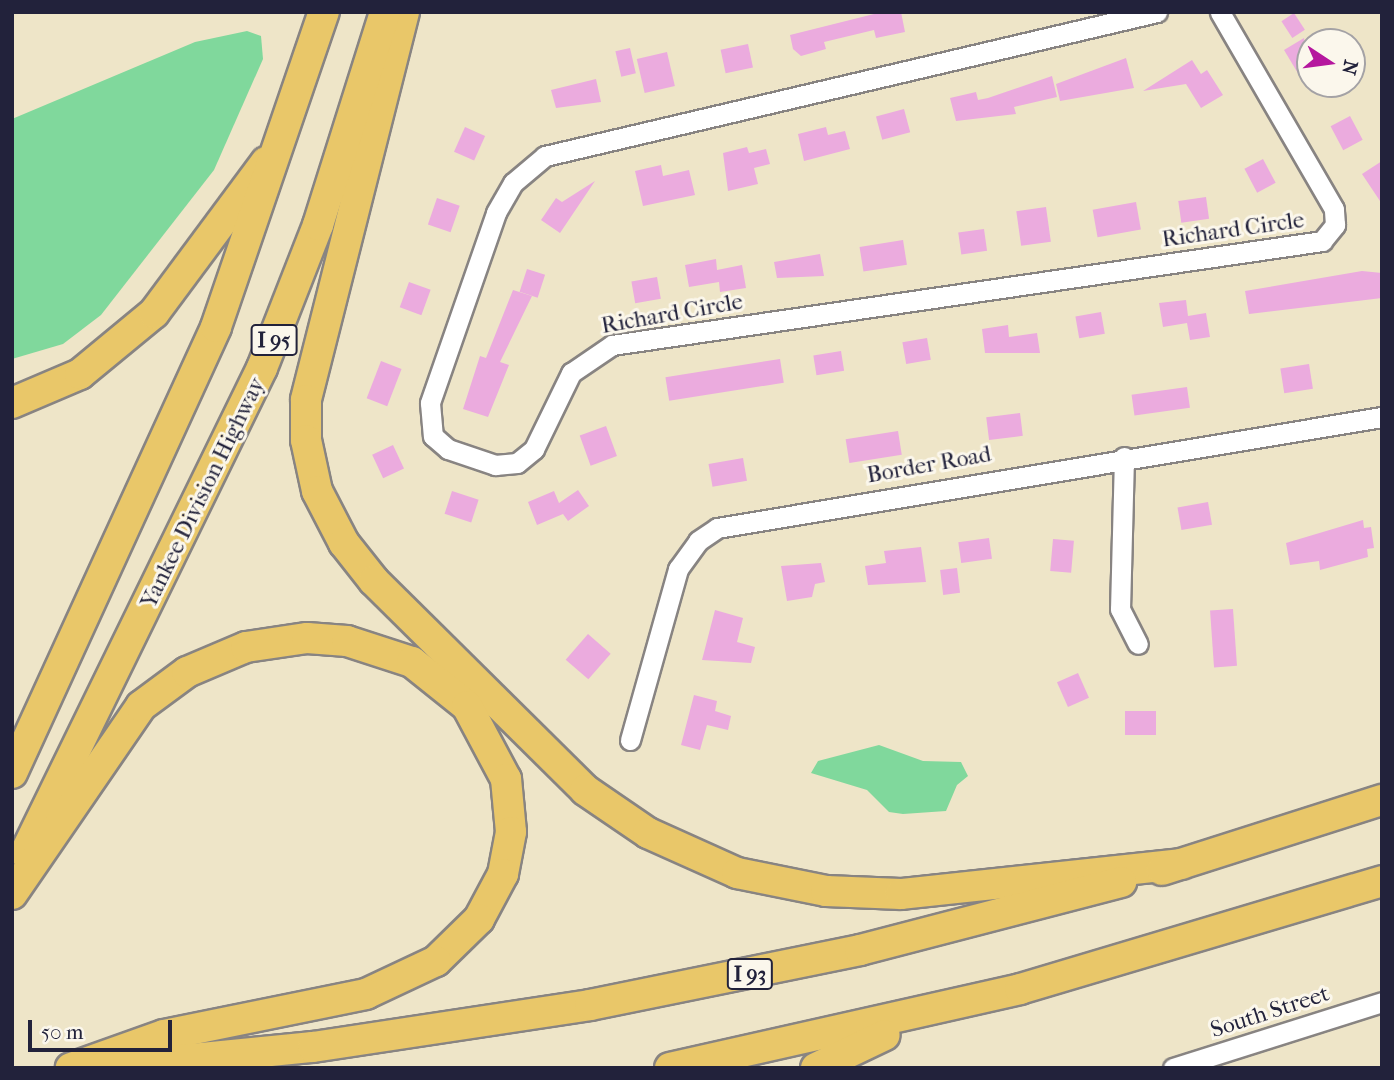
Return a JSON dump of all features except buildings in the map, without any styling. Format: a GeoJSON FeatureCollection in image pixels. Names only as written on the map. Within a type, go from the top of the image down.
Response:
{"type":"FeatureCollection","features":[{"type":"Feature","properties":{"kind":"highway","name":"I 95"},"geometry":{"type":"LineString","coordinates":[[12,773],[167,443],[288,130],[324,12]]}},
{"type":"Feature","properties":{"kind":"highway","name":"Yankee Division Highway"},"geometry":{"type":"LineString","coordinates":[[12,879],[262,368],[318,225],[385,12]]}},
{"type":"Feature","properties":{"kind":"highway"},"geometry":{"type":"LineString","coordinates":[[404,12],[306,400],[306,440],[317,491],[338,533],[374,581],[585,790],[648,833],[721,867],[804,888],[901,894],[1181,864]]}},
{"type":"Feature","properties":{"kind":"highway"},"geometry":{"type":"LineString","coordinates":[[12,403],[80,374],[155,313],[210,245],[288,130]]}},
{"type":"Feature","properties":{"kind":"highway"},"geometry":{"type":"LineString","coordinates":[[12,894],[141,706],[187,672],[246,647],[307,638],[347,641],[412,662],[467,706],[506,779],[511,832],[498,887],[466,935],[436,961],[366,994],[164,1035],[71,1068]]}},
{"type":"Feature","properties":{"kind":"highway","name":"I 93"},"geometry":{"type":"LineString","coordinates":[[101,1068],[368,1039],[657,993],[928,934],[1181,864],[1382,800]]}},
{"type":"Feature","properties":{"kind":"highway"},"geometry":{"type":"LineString","coordinates":[[670,1068],[934,1011],[1145,955],[1382,881]]}},
{"type":"Feature","properties":{"kind":"highway"},"geometry":{"type":"LineString","coordinates":[[816,1068],[934,1011]]}},
{"type":"Feature","properties":{"kind":"street","name":"Richard Circle"},"geometry":{"type":"LineString","coordinates":[[1157,12],[545,156],[502,200],[429,403],[431,432],[448,449],[512,465],[531,453],[578,364],[612,345],[1322,241],[1335,225],[1334,209],[1220,12]]}},
{"type":"Feature","properties":{"kind":"street","name":"Border Road"},"geometry":{"type":"LineString","coordinates":[[630,740],[678,569],[717,528],[1124,457],[1382,417]]}},
{"type":"Feature","properties":{"kind":"street"},"geometry":{"type":"LineString","coordinates":[[1124,457],[1120,609],[1138,644]]}},
{"type":"Feature","properties":{"kind":"street","name":"South Street"},"geometry":{"type":"LineString","coordinates":[[1173,1068],[1382,1002]]}},
{"type":"Feature","properties":{"kind":"green space"},"geometry":{"type":"Polygon","coordinates":[[[247,31],[261,36],[263,59],[214,170],[101,315],[63,344],[12,359],[12,119],[195,42],[247,31]]]}},
{"type":"Feature","properties":{"kind":"green space"},"geometry":{"type":"Polygon","coordinates":[[[879,745],[923,761],[961,762],[968,776],[957,785],[946,811],[903,814],[889,812],[867,790],[811,773],[818,761],[879,745]]]}}]}
